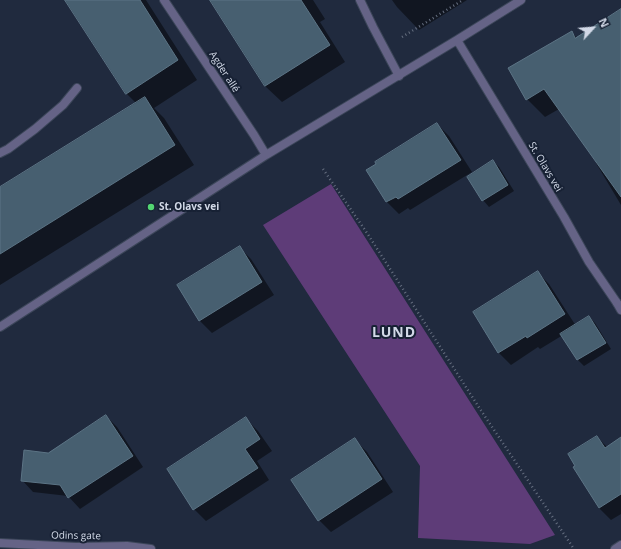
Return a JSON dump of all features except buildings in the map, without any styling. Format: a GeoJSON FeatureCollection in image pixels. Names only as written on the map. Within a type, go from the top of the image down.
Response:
{"type":"FeatureCollection","features":[{"type":"Feature","properties":{"kind":"street","name":"Agder allé"},"geometry":{"type":"LineString","coordinates":[[164,0],[266,155]]}},
{"type":"Feature","properties":{"kind":"street"},"geometry":{"type":"LineString","coordinates":[[360,0],[372,27],[399,76]]}},
{"type":"Feature","properties":{"kind":"street"},"geometry":{"type":"LineString","coordinates":[[0,327],[266,155],[399,76],[521,0]]}},
{"type":"Feature","properties":{"kind":"street","name":"St. Olavs vei"},"geometry":{"type":"LineString","coordinates":[[457,40],[564,216],[589,262],[619,307]]}},
{"type":"Feature","properties":{"kind":"street"},"geometry":{"type":"LineString","coordinates":[[0,153],[8,149],[46,120],[63,105],[77,88]]}},
{"type":"Feature","properties":{"kind":"street","name":"Odins gate"},"geometry":{"type":"LineString","coordinates":[[0,543],[99,548],[126,546],[151,549]]}},
{"type":"Feature","properties":{"kind":"street"},"geometry":{"type":"LineString","coordinates":[[615,549],[621,545]]}},
{"type":"Feature","properties":{"kind":"path"},"geometry":{"type":"LineString","coordinates":[[384,48],[463,0]]}},
{"type":"Feature","properties":{"kind":"path"},"geometry":{"type":"LineString","coordinates":[[324,169],[480,409],[574,549]]}},
{"type":"Feature","properties":{"kind":"shaded area"},"geometry":{"type":"Polygon","coordinates":[[[331,184],[555,535],[530,544],[418,538],[420,466],[263,225],[331,184]]]}},
{"type":"Feature","properties":{"kind":"place","name":"St. Olavs vei"},"geometry":{"type":"Point","coordinates":[151,207]}},
{"type":"Feature","properties":{"kind":"district","name":"LUND"},"geometry":{"type":"Point","coordinates":[394,333]}}]}
